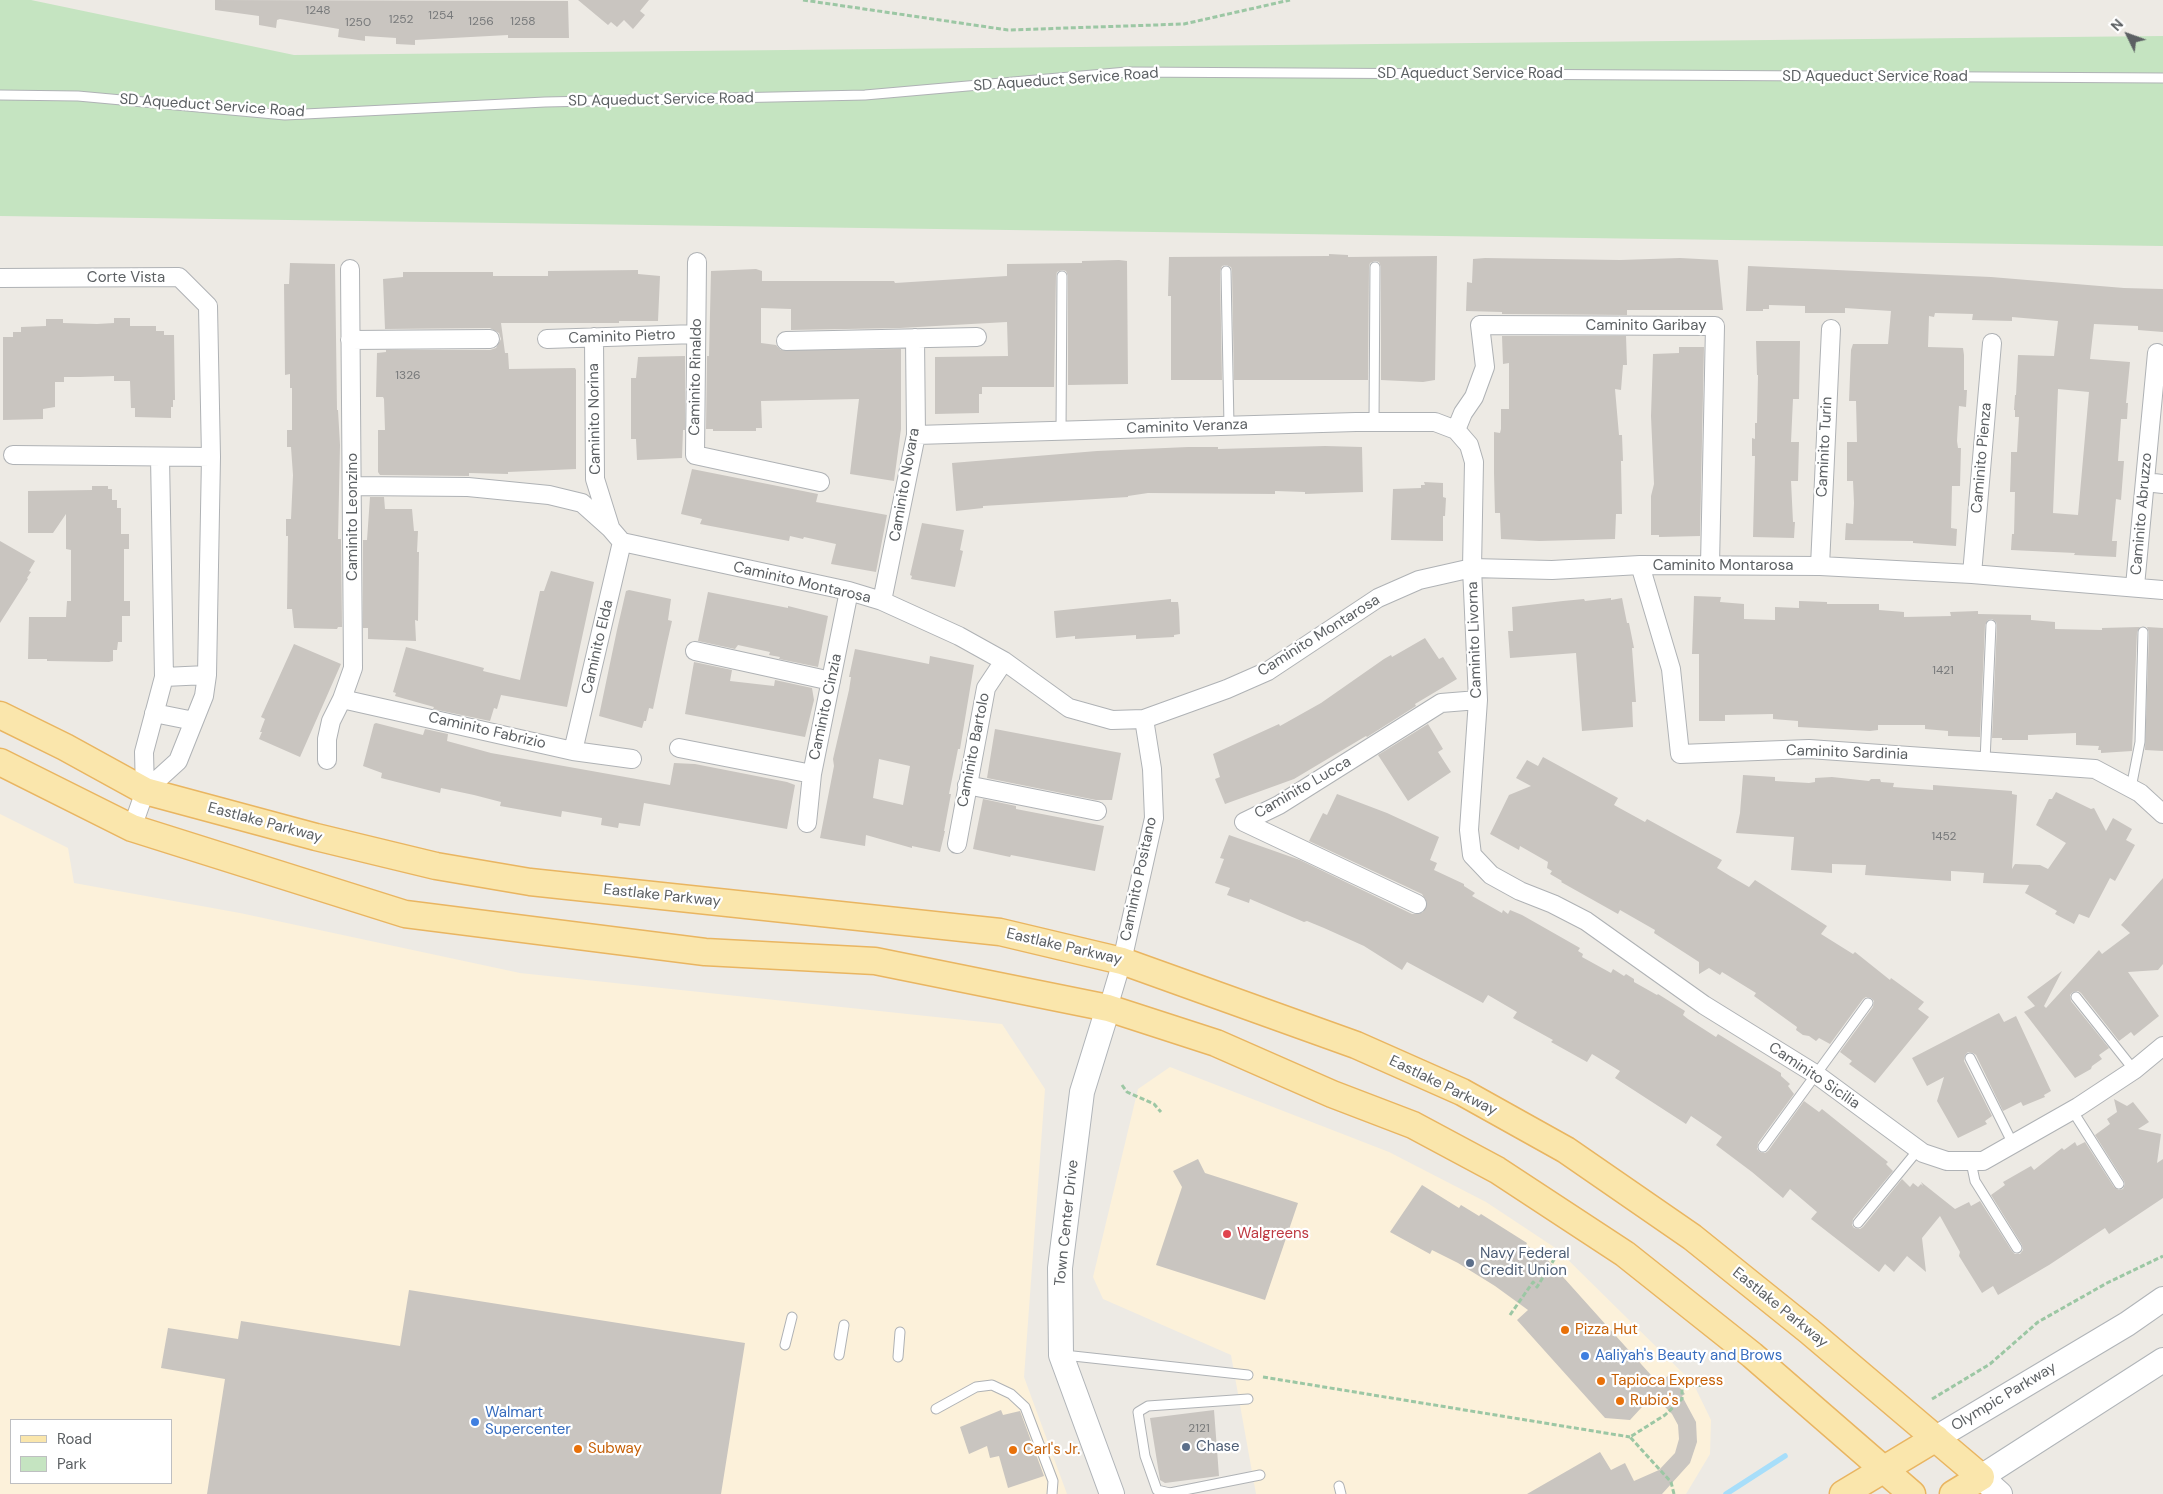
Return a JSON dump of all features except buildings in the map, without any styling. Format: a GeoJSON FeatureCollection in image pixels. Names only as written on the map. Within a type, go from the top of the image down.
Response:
{"type":"FeatureCollection","features":[{"type":"Feature","properties":{"kind":"main road","name":"Eastlake Parkway"},"geometry":{"type":"LineString","coordinates":[[0,715],[65,746],[146,791],[316,837],[436,866],[540,883],[1000,932],[1122,961],[1356,1045],[1462,1092],[1566,1150],[1692,1236],[1990,1485]]}},
{"type":"Feature","properties":{"kind":"main road"},"geometry":{"type":"LineString","coordinates":[[0,762],[132,828],[405,914],[705,952],[875,961],[1108,1008],[1216,1043],[1332,1094],[1413,1125],[1497,1170],[1625,1254],[1752,1356],[1912,1494]]}},
{"type":"Feature","properties":{"kind":"main road","name":"Olympic Parkway"},"geometry":{"type":"LineString","coordinates":[[1843,1494],[1936,1438]]}},
{"type":"Feature","properties":{"kind":"main road"},"geometry":{"type":"LineString","coordinates":[[1953,1494],[1990,1485]]}},
{"type":"Feature","properties":{"kind":"street","name":"Caminito Rinaldo"},"geometry":{"type":"LineString","coordinates":[[697,262],[695,455],[820,482]]}},
{"type":"Feature","properties":{"kind":"street","name":"Caminito Leonzino"},"geometry":{"type":"LineString","coordinates":[[328,760],[327,739],[331,721],[342,699],[353,668],[350,269]]}},
{"type":"Feature","properties":{"kind":"street","name":"Corte Vista"},"geometry":{"type":"LineString","coordinates":[[0,278],[180,277],[208,306],[211,457],[207,675],[204,696],[178,761],[146,791]]}},
{"type":"Feature","properties":{"kind":"street","name":"Caminito Garibay"},"geometry":{"type":"LineString","coordinates":[[1456,430],[1463,413],[1474,397],[1485,367],[1480,325],[1715,326],[1710,565]]}},
{"type":"Feature","properties":{"kind":"street","name":"Caminito Turin"},"geometry":{"type":"LineString","coordinates":[[1820,566],[1830,329]]}},
{"type":"Feature","properties":{"kind":"street","name":"Caminito Pietro"},"geometry":{"type":"LineString","coordinates":[[547,339],[696,334]]}},
{"type":"Feature","properties":{"kind":"street","name":"Caminito Norina"},"geometry":{"type":"LineString","coordinates":[[594,337],[595,479],[610,528]]}},
{"type":"Feature","properties":{"kind":"street"},"geometry":{"type":"LineString","coordinates":[[786,341],[977,337]]}},
{"type":"Feature","properties":{"kind":"street","name":"Caminito Novara"},"geometry":{"type":"LineString","coordinates":[[882,601],[916,435],[915,338]]}},
{"type":"Feature","properties":{"kind":"street"},"geometry":{"type":"LineString","coordinates":[[350,340],[490,339]]}},
{"type":"Feature","properties":{"kind":"street","name":"Caminito Pienza"},"geometry":{"type":"LineString","coordinates":[[1972,574],[1992,343]]}},
{"type":"Feature","properties":{"kind":"street","name":"Caminito Abruzzo"},"geometry":{"type":"LineString","coordinates":[[2135,586],[2156,353]]}},
{"type":"Feature","properties":{"kind":"street","name":"Caminito Veranza"},"geometry":{"type":"LineString","coordinates":[[916,435],[1374,422],[1435,422],[1456,430]]}},
{"type":"Feature","properties":{"kind":"street","name":"Caminito Livorna"},"geometry":{"type":"LineString","coordinates":[[1456,430],[1469,445],[1474,462],[1472,568],[1478,700],[1469,830],[1472,855]]}},
{"type":"Feature","properties":{"kind":"street"},"geometry":{"type":"LineString","coordinates":[[13,455],[211,457]]}},
{"type":"Feature","properties":{"kind":"street","name":"Corte Vista"},"geometry":{"type":"LineString","coordinates":[[132,828],[146,791],[144,752],[164,677],[160,457]]}},
{"type":"Feature","properties":{"kind":"street"},"geometry":{"type":"LineString","coordinates":[[2145,482],[2163,484]]}},
{"type":"Feature","properties":{"kind":"street"},"geometry":{"type":"LineString","coordinates":[[353,486],[468,487],[549,494],[582,503],[610,528],[622,542]]}},
{"type":"Feature","properties":{"kind":"street","name":"Caminito Montarosa"},"geometry":{"type":"LineString","coordinates":[[622,542],[850,591],[882,601],[959,636],[1004,661],[1069,708],[1112,720],[1144,719],[1227,689],[1268,671],[1378,598],[1419,580],[1472,568],[1552,570],[1640,565],[1820,566],[1972,574],[2135,586],[2163,590]]}},
{"type":"Feature","properties":{"kind":"street","name":"Caminito Elda"},"geometry":{"type":"LineString","coordinates":[[573,751],[622,542]]}},
{"type":"Feature","properties":{"kind":"street","name":"Caminito Sardinia"},"geometry":{"type":"LineString","coordinates":[[1640,565],[1671,669],[1680,754],[1809,749],[2095,769],[2140,793],[2163,814]]}},
{"type":"Feature","properties":{"kind":"street","name":"Caminito Cinzia"},"geometry":{"type":"LineString","coordinates":[[807,823],[812,774],[850,591]]}},
{"type":"Feature","properties":{"kind":"street"},"geometry":{"type":"LineString","coordinates":[[695,651],[831,681]]}},
{"type":"Feature","properties":{"kind":"street","name":"Caminito Bartolo"},"geometry":{"type":"LineString","coordinates":[[957,844],[986,688],[1004,661]]}},
{"type":"Feature","properties":{"kind":"street"},"geometry":{"type":"LineString","coordinates":[[164,677],[207,675]]}},
{"type":"Feature","properties":{"kind":"street","name":"Caminito Fabrizio"},"geometry":{"type":"LineString","coordinates":[[342,699],[573,751],[632,759]]}},
{"type":"Feature","properties":{"kind":"street","name":"Caminito Lucca"},"geometry":{"type":"LineString","coordinates":[[1417,904],[1244,822],[1280,805],[1442,703],[1478,700]]}},
{"type":"Feature","properties":{"kind":"street"},"geometry":{"type":"LineString","coordinates":[[154,713],[194,721]]}},
{"type":"Feature","properties":{"kind":"street","name":"Caminito Positano"},"geometry":{"type":"LineString","coordinates":[[1108,1008],[1122,961],[1154,818],[1152,769],[1144,719]]}},
{"type":"Feature","properties":{"kind":"street"},"geometry":{"type":"LineString","coordinates":[[679,748],[812,774]]}},
{"type":"Feature","properties":{"kind":"street"},"geometry":{"type":"LineString","coordinates":[[967,785],[1097,810]]}},
{"type":"Feature","properties":{"kind":"street","name":"Caminito Sicilia"},"geometry":{"type":"LineString","coordinates":[[1472,855],[1491,875],[1520,891],[1553,904],[1586,921],[1704,1005],[1817,1075],[1918,1150],[1947,1162],[1983,1161],[2072,1110],[2134,1070],[2163,1046]]}},
{"type":"Feature","properties":{"kind":"street","name":"Town Center Drive"},"geometry":{"type":"LineString","coordinates":[[1108,1008],[1082,1092],[1060,1268],[1061,1355],[1112,1494]]}},
{"type":"Feature","properties":{"kind":"street","name":"Olympic Parkway"},"geometry":{"type":"LineString","coordinates":[[1936,1438],[2127,1324],[2163,1299]]}},
{"type":"Feature","properties":{"kind":"street"},"geometry":{"type":"LineString","coordinates":[[1990,1485],[2163,1360]]}},
{"type":"Feature","properties":{"kind":"lane","name":"SD Aqueduct Service Road"},"geometry":{"type":"LineString","coordinates":[[0,95],[78,96],[285,114],[546,102],[865,95],[1127,72],[2163,78]]}},
{"type":"Feature","properties":{"kind":"lane"},"geometry":{"type":"LineString","coordinates":[[1374,422],[1375,267]]}},
{"type":"Feature","properties":{"kind":"lane"},"geometry":{"type":"LineString","coordinates":[[1226,271],[1229,426]]}},
{"type":"Feature","properties":{"kind":"lane"},"geometry":{"type":"LineString","coordinates":[[1061,431],[1062,276]]}},
{"type":"Feature","properties":{"kind":"lane"},"geometry":{"type":"LineString","coordinates":[[1984,761],[1991,625]]}},
{"type":"Feature","properties":{"kind":"lane"},"geometry":{"type":"LineString","coordinates":[[2131,788],[2140,742],[2143,632]]}},
{"type":"Feature","properties":{"kind":"lane"},"geometry":{"type":"LineString","coordinates":[[2076,997],[2134,1070]]}},
{"type":"Feature","properties":{"kind":"lane"},"geometry":{"type":"LineString","coordinates":[[1763,1147],[1868,1003]]}},
{"type":"Feature","properties":{"kind":"lane"},"geometry":{"type":"LineString","coordinates":[[1970,1058],[2013,1144]]}},
{"type":"Feature","properties":{"kind":"lane"},"geometry":{"type":"LineString","coordinates":[[2072,1110],[2119,1184]]}},
{"type":"Feature","properties":{"kind":"lane"},"geometry":{"type":"LineString","coordinates":[[1858,1223],[1918,1150]]}},
{"type":"Feature","properties":{"kind":"lane"},"geometry":{"type":"LineString","coordinates":[[1972,1162],[1975,1181],[2017,1248]]}},
{"type":"Feature","properties":{"kind":"lane"},"geometry":{"type":"LineString","coordinates":[[785,1345],[792,1317]]}},
{"type":"Feature","properties":{"kind":"lane"},"geometry":{"type":"LineString","coordinates":[[839,1354],[844,1325]]}},
{"type":"Feature","properties":{"kind":"lane"},"geometry":{"type":"LineString","coordinates":[[898,1357],[900,1332]]}},
{"type":"Feature","properties":{"kind":"lane"},"geometry":{"type":"LineString","coordinates":[[1061,1355],[1248,1375]]}},
{"type":"Feature","properties":{"kind":"lane"},"geometry":{"type":"LineString","coordinates":[[936,1409],[976,1387],[992,1385],[1011,1394],[1025,1407],[1053,1480],[1052,1494]]}},
{"type":"Feature","properties":{"kind":"lane"},"geometry":{"type":"LineString","coordinates":[[1248,1398],[1148,1406],[1138,1412],[1145,1456],[1157,1490],[1170,1494],[1260,1476]]}},
{"type":"Feature","properties":{"kind":"path"},"geometry":{"type":"LineString","coordinates":[[803,0],[1008,30],[1184,24],[1290,0]]}},
{"type":"Feature","properties":{"kind":"path"},"geometry":{"type":"LineString","coordinates":[[1122,1084],[1130,1095],[1154,1104],[1161,1112]]}},
{"type":"Feature","properties":{"kind":"path"},"geometry":{"type":"LineString","coordinates":[[1510,1314],[1532,1282],[1537,1286],[1558,1253]]}},
{"type":"Feature","properties":{"kind":"path"},"geometry":{"type":"LineString","coordinates":[[1932,1399],[1990,1364],[2038,1322],[2163,1256]]}},
{"type":"Feature","properties":{"kind":"path"},"geometry":{"type":"LineString","coordinates":[[1263,1377],[1630,1437],[1671,1482],[1674,1494]]}},
{"type":"Feature","properties":{"kind":"path"},"geometry":{"type":"LineString","coordinates":[[1630,1437],[1665,1415],[1682,1399],[1682,1389],[1689,1384],[1703,1385]]}},
{"type":"Feature","properties":{"kind":"shaded area"},"geometry":{"type":"Polygon","coordinates":[[[0,814],[68,848],[74,883],[240,913],[520,973],[1002,1024],[1045,1089],[1024,1377],[1067,1494],[0,1494],[0,814]]]}},
{"type":"Feature","properties":{"kind":"shaded area"},"geometry":{"type":"Polygon","coordinates":[[[1170,1067],[1389,1152],[1486,1202],[1557,1249],[1693,1383],[1711,1420],[1710,1454],[1686,1494],[1256,1494],[1231,1355],[1103,1299],[1093,1277],[1138,1089],[1170,1067]]]}},
{"type":"Feature","properties":{"kind":"green space"},"geometry":{"type":"Polygon","coordinates":[[[0,0],[31,0],[294,55],[2163,36],[2163,246],[0,216],[0,0]]]}},
{"type":"Feature","properties":{"kind":"waterway"},"geometry":{"type":"LineString","coordinates":[[1726,1494],[1785,1456]]}},
{"type":"Feature","properties":{"kind":"place","name":"Walgreens"},"geometry":{"type":"Point","coordinates":[1227,1234]}},
{"type":"Feature","properties":{"kind":"place","name":"Navy Federal Credit Union"},"geometry":{"type":"Point","coordinates":[1470,1263]}},
{"type":"Feature","properties":{"kind":"place","name":"Pizza Hut"},"geometry":{"type":"Point","coordinates":[1565,1330]}},
{"type":"Feature","properties":{"kind":"place","name":"Aaliyah's Beauty and Brows"},"geometry":{"type":"Point","coordinates":[1585,1356]}},
{"type":"Feature","properties":{"kind":"place","name":"Tapioca Express"},"geometry":{"type":"Point","coordinates":[1601,1381]}},
{"type":"Feature","properties":{"kind":"place","name":"Rubio's"},"geometry":{"type":"Point","coordinates":[1620,1401]}},
{"type":"Feature","properties":{"kind":"place","name":"Walmart Supercenter"},"geometry":{"type":"Point","coordinates":[475,1422]}},
{"type":"Feature","properties":{"kind":"place","name":"Chase"},"geometry":{"type":"Point","coordinates":[1186,1447]}},
{"type":"Feature","properties":{"kind":"place","name":"Subway"},"geometry":{"type":"Point","coordinates":[578,1449]}},
{"type":"Feature","properties":{"kind":"place","name":"Carl's Jr."},"geometry":{"type":"Point","coordinates":[1013,1450]}}]}
